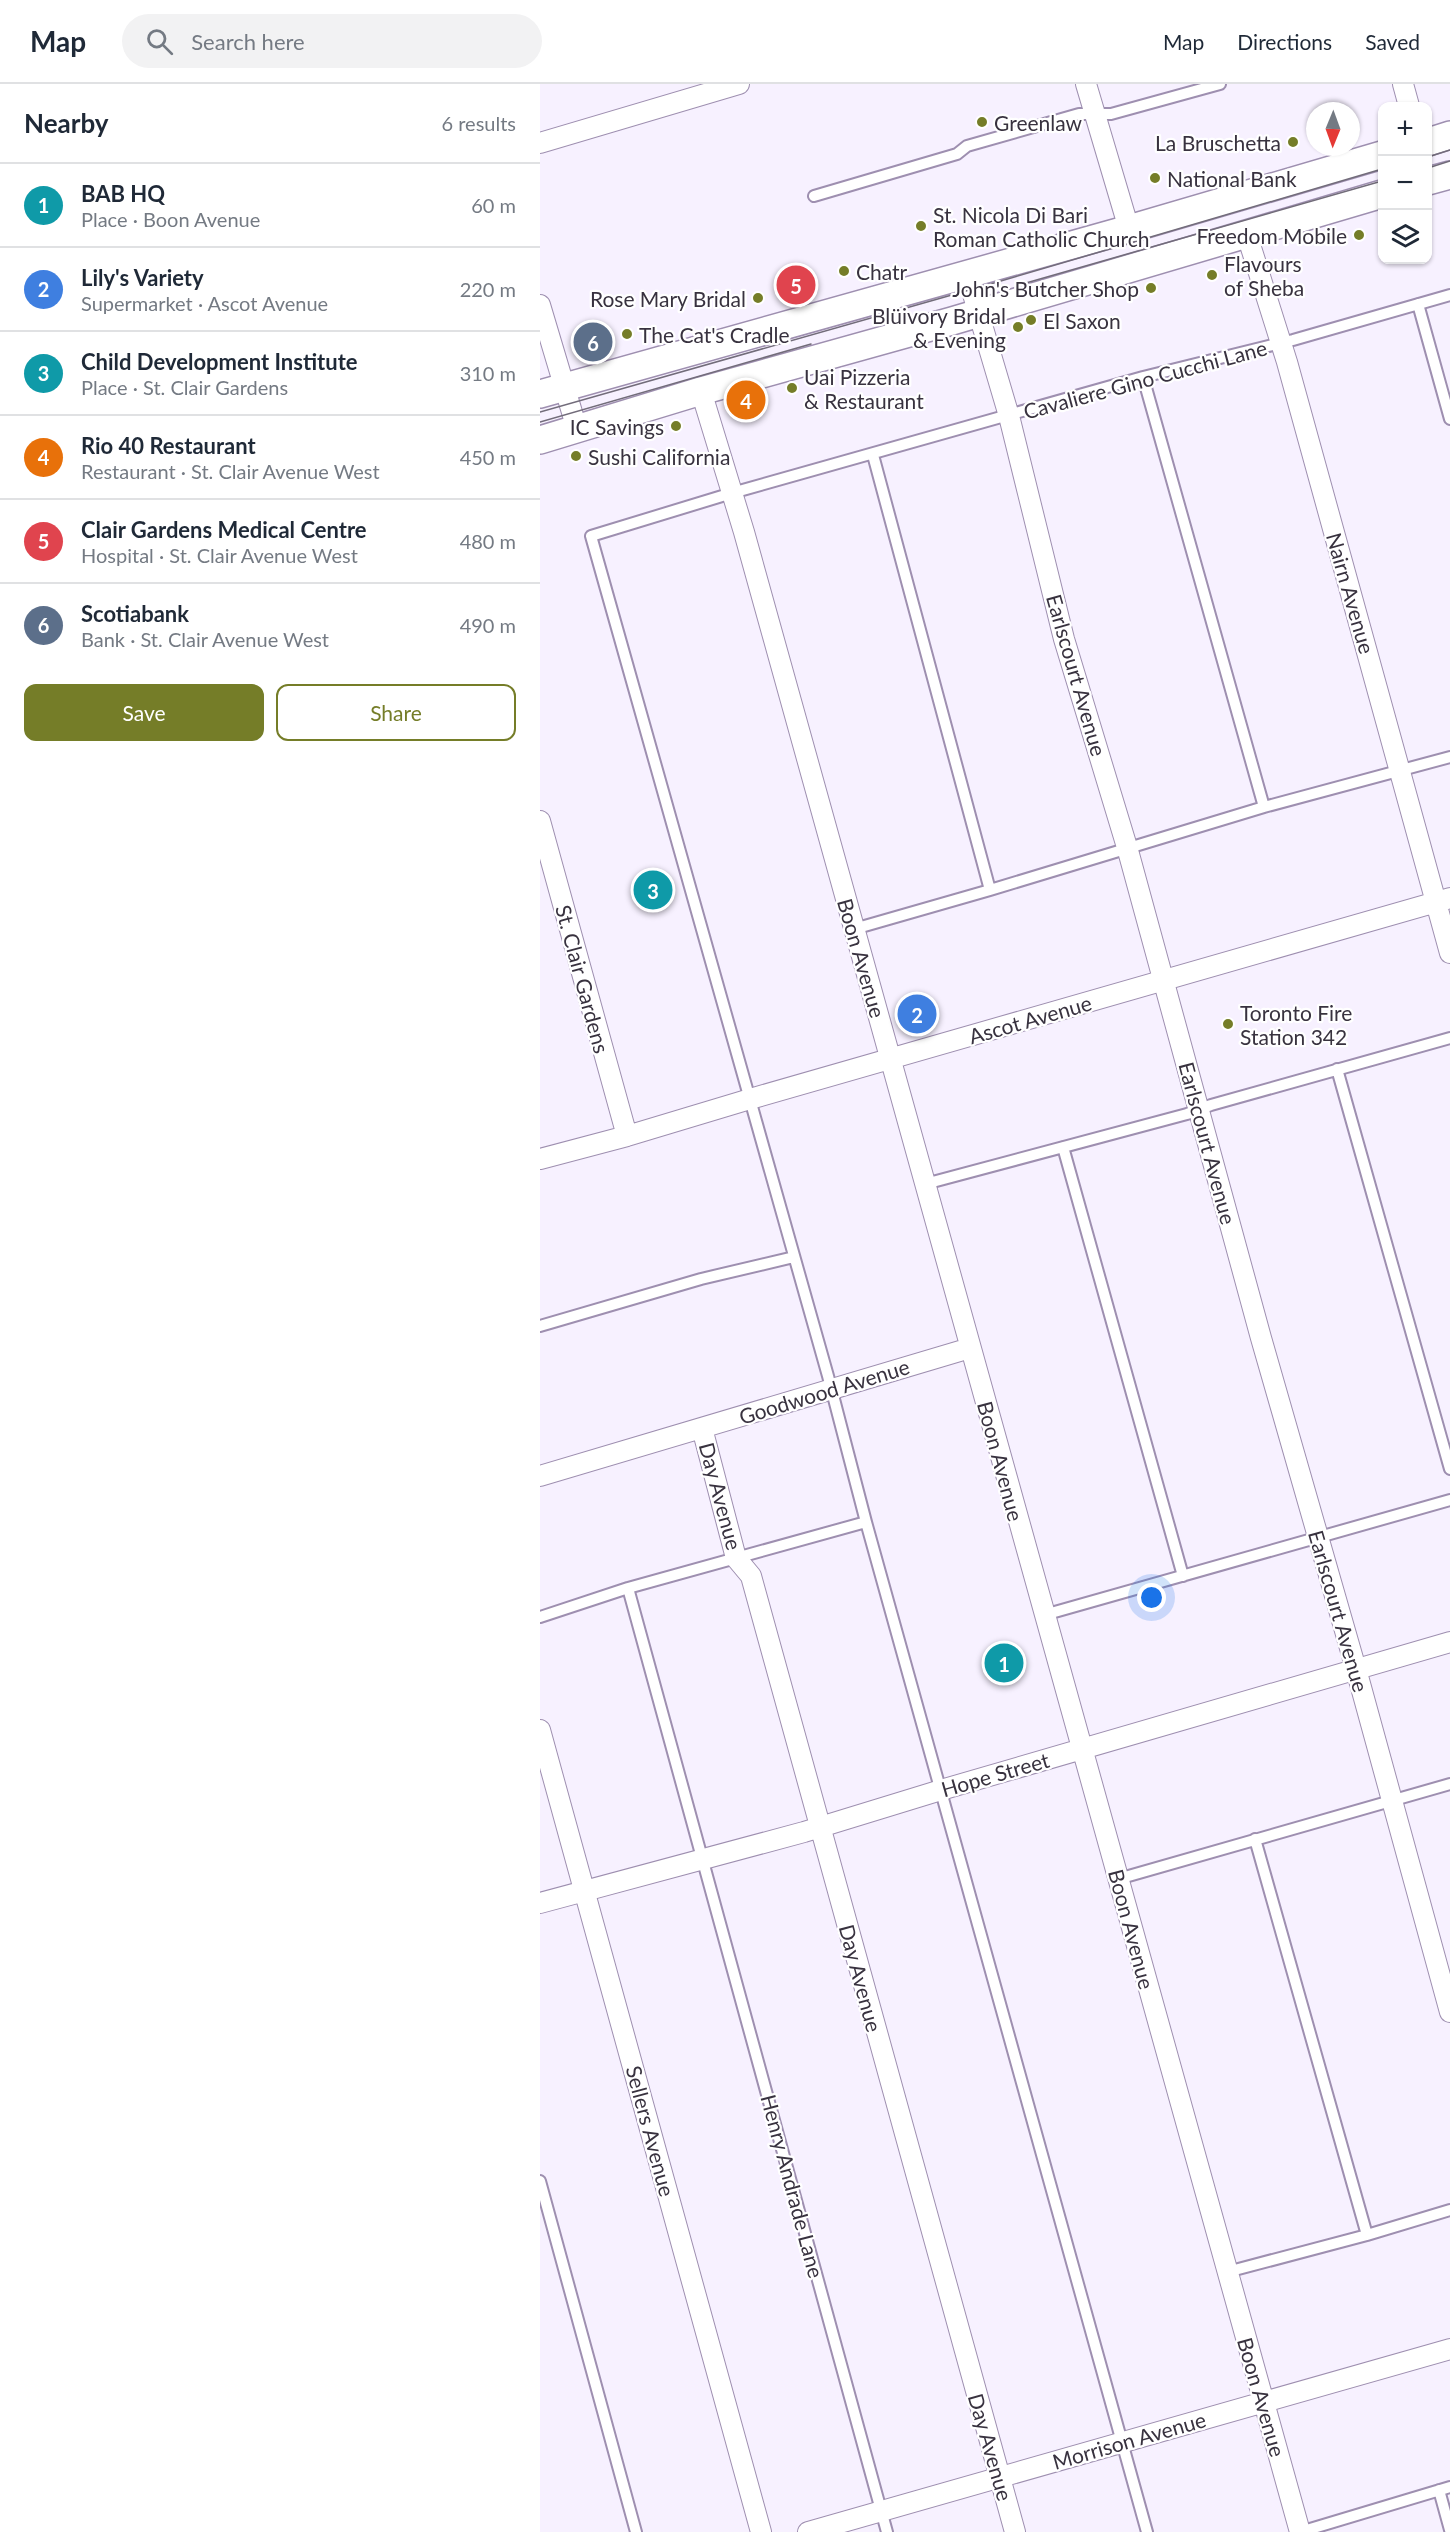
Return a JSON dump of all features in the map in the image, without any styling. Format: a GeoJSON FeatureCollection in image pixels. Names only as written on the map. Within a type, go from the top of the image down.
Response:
{"type":"FeatureCollection","features":[{"type":"Feature","properties":{"kind":"main road"},"geometry":{"type":"LineString","coordinates":[[1432,141],[1450,135]]}},
{"type":"Feature","properties":{"kind":"main road"},"geometry":{"type":"LineString","coordinates":[[552,390],[1129,229],[1380,156]]}},
{"type":"Feature","properties":{"kind":"main road"},"geometry":{"type":"LineString","coordinates":[[1432,180],[1450,175]]}},
{"type":"Feature","properties":{"kind":"main road"},"geometry":{"type":"LineString","coordinates":[[540,440],[701,391],[978,314],[1378,196]]}},
{"type":"Feature","properties":{"kind":"street"},"geometry":{"type":"LineString","coordinates":[[540,143],[739,84]]}},
{"type":"Feature","properties":{"kind":"street"},"geometry":{"type":"LineString","coordinates":[[1086,84],[1129,229]]}},
{"type":"Feature","properties":{"kind":"street"},"geometry":{"type":"LineString","coordinates":[[1403,84],[1408,102]]}},
{"type":"Feature","properties":{"kind":"street","name":"Nairn Avenue"},"geometry":{"type":"LineString","coordinates":[[1247,235],[1281,343],[1401,770],[1443,900],[1450,953]]}},
{"type":"Feature","properties":{"kind":"street","name":"Earlscourt Avenue"},"geometry":{"type":"LineString","coordinates":[[967,274],[1009,416],[1064,639],[1127,847],[1450,2012]]}},
{"type":"Feature","properties":{"kind":"street"},"geometry":{"type":"LineString","coordinates":[[540,305],[552,390],[577,429]]}},
{"type":"Feature","properties":{"kind":"street","name":"Boon Avenue"},"geometry":{"type":"LineString","coordinates":[[701,391],[732,493],[854,929],[1300,2532]]}},
{"type":"Feature","properties":{"kind":"street","name":"St. Clair Gardens"},"geometry":{"type":"LineString","coordinates":[[540,821],[627,1136]]}},
{"type":"Feature","properties":{"kind":"street","name":"Ascot Avenue"},"geometry":{"type":"LineString","coordinates":[[540,1159],[627,1136],[1443,900]]}},
{"type":"Feature","properties":{"kind":"street","name":"Goodwood Avenue"},"geometry":{"type":"LineString","coordinates":[[540,1476],[970,1347]]}},
{"type":"Feature","properties":{"kind":"street","name":"Day Avenue"},"geometry":{"type":"LineString","coordinates":[[702,1428],[736,1558],[751,1576],[818,1826],[1015,2532]]}},
{"type":"Feature","properties":{"kind":"street","name":"Hope Street"},"geometry":{"type":"LineString","coordinates":[[540,1903],[703,1860],[1450,1642]]}},
{"type":"Feature","properties":{"kind":"street","name":"Sellers Avenue"},"geometry":{"type":"LineString","coordinates":[[540,1730],[761,2532]]}},
{"type":"Feature","properties":{"kind":"street","name":"Morrison Avenue"},"geometry":{"type":"LineString","coordinates":[[808,2532],[1450,2349]]}},
{"type":"Feature","properties":{"kind":"lane"},"geometry":{"type":"LineString","coordinates":[[814,196],[957,154],[967,146],[1079,114],[1111,114],[1220,84]]}},
{"type":"Feature","properties":{"kind":"lane","name":"Cavaliere Gino Cucchi Lane"},"geometry":{"type":"LineString","coordinates":[[750,1099],[591,536],[732,493],[1143,377],[1281,343],[1450,295]]}},
{"type":"Feature","properties":{"kind":"lane"},"geometry":{"type":"LineString","coordinates":[[1418,304],[1450,419]]}},
{"type":"Feature","properties":{"kind":"lane"},"geometry":{"type":"LineString","coordinates":[[1143,377],[1264,807]]}},
{"type":"Feature","properties":{"kind":"lane"},"geometry":{"type":"LineString","coordinates":[[873,454],[990,890]]}},
{"type":"Feature","properties":{"kind":"lane"},"geometry":{"type":"LineString","coordinates":[[854,929],[1264,807],[1450,757]]}},
{"type":"Feature","properties":{"kind":"lane"},"geometry":{"type":"LineString","coordinates":[[925,1184],[1187,1114],[1199,1108],[1450,1038]]}},
{"type":"Feature","properties":{"kind":"lane"},"geometry":{"type":"LineString","coordinates":[[1337,1069],[1450,1469]]}},
{"type":"Feature","properties":{"kind":"lane"},"geometry":{"type":"LineString","coordinates":[[750,1099],[1147,2532]]}},
{"type":"Feature","properties":{"kind":"lane"},"geometry":{"type":"LineString","coordinates":[[1063,1148],[1183,1576]]}},
{"type":"Feature","properties":{"kind":"lane"},"geometry":{"type":"LineString","coordinates":[[540,1326],[701,1279],[794,1257]]}},
{"type":"Feature","properties":{"kind":"lane"},"geometry":{"type":"LineString","coordinates":[[1044,1615],[1450,1500]]}},
{"type":"Feature","properties":{"kind":"lane"},"geometry":{"type":"LineString","coordinates":[[540,1617],[628,1588],[866,1521]]}},
{"type":"Feature","properties":{"kind":"lane","name":"Henry Andrade Lane"},"geometry":{"type":"LineString","coordinates":[[628,1588],[887,2532]]}},
{"type":"Feature","properties":{"kind":"lane"},"geometry":{"type":"LineString","coordinates":[[1118,1879],[1450,1784]]}},
{"type":"Feature","properties":{"kind":"lane"},"geometry":{"type":"LineString","coordinates":[[1255,1839],[1367,2235]]}},
{"type":"Feature","properties":{"kind":"lane"},"geometry":{"type":"LineString","coordinates":[[540,2181],[636,2532]]}},
{"type":"Feature","properties":{"kind":"lane"},"geometry":{"type":"LineString","coordinates":[[1227,2272],[1367,2235],[1450,2210]]}},
{"type":"Feature","properties":{"kind":"lane"},"geometry":{"type":"LineString","coordinates":[[1300,2532],[1445,2489],[1450,2530]]}},
{"type":"Feature","properties":{"kind":"tram line"},"geometry":{"type":"LineString","coordinates":[[1431,156],[1450,150]]}},
{"type":"Feature","properties":{"kind":"tram line"},"geometry":{"type":"LineString","coordinates":[[1432,167],[1450,161]]}},
{"type":"Feature","properties":{"kind":"tram line"},"geometry":{"type":"LineString","coordinates":[[540,412],[994,283],[1378,170]]}},
{"type":"Feature","properties":{"kind":"tram line"},"geometry":{"type":"LineString","coordinates":[[1019,285],[1378,182]]}},
{"type":"Feature","properties":{"kind":"tram line"},"geometry":{"type":"LineString","coordinates":[[540,422],[811,344]]}},
{"type":"Feature","properties":{"kind":"place","name":"Greenlaw"},"geometry":{"type":"Point","coordinates":[982,122]}},
{"type":"Feature","properties":{"kind":"place","name":"La Bruschetta"},"geometry":{"type":"Point","coordinates":[1293,142]}},
{"type":"Feature","properties":{"kind":"place","name":"National Bank"},"geometry":{"type":"Point","coordinates":[1155,178]}},
{"type":"Feature","properties":{"kind":"place","name":"St. Nicola Di Bari Roman Catholic Church"},"geometry":{"type":"Point","coordinates":[921,226]}},
{"type":"Feature","properties":{"kind":"place","name":"Freedom Mobile"},"geometry":{"type":"Point","coordinates":[1359,235]}},
{"type":"Feature","properties":{"kind":"place","name":"Chatr"},"geometry":{"type":"Point","coordinates":[844,271]}},
{"type":"Feature","properties":{"kind":"place","name":"Flavours of Sheba"},"geometry":{"type":"Point","coordinates":[1212,275]}},
{"type":"Feature","properties":{"kind":"place","name":"Clair Gardens Medical Centre"},"geometry":{"type":"Point","coordinates":[796,285]}},
{"type":"Feature","properties":{"kind":"place","name":"John's Butcher Shop"},"geometry":{"type":"Point","coordinates":[1151,288]}},
{"type":"Feature","properties":{"kind":"place","name":"Rose Mary Bridal"},"geometry":{"type":"Point","coordinates":[758,298]}},
{"type":"Feature","properties":{"kind":"place","name":"El Saxon"},"geometry":{"type":"Point","coordinates":[1031,320]}},
{"type":"Feature","properties":{"kind":"place","name":"Blüivory Bridal & Evening"},"geometry":{"type":"Point","coordinates":[1018,327]}},
{"type":"Feature","properties":{"kind":"place","name":"The Cat's Cradle"},"geometry":{"type":"Point","coordinates":[627,334]}},
{"type":"Feature","properties":{"kind":"place","name":"Scotiabank"},"geometry":{"type":"Point","coordinates":[593,342]}},
{"type":"Feature","properties":{"kind":"place","name":"Uai Pizzeria & Restaurant"},"geometry":{"type":"Point","coordinates":[792,388]}},
{"type":"Feature","properties":{"kind":"place","name":"Rio 40 Restaurant"},"geometry":{"type":"Point","coordinates":[746,400]}},
{"type":"Feature","properties":{"kind":"place","name":"IC Savings"},"geometry":{"type":"Point","coordinates":[676,426]}},
{"type":"Feature","properties":{"kind":"place","name":"Sushi California"},"geometry":{"type":"Point","coordinates":[576,456]}},
{"type":"Feature","properties":{"kind":"place","name":"Child Development Institute"},"geometry":{"type":"Point","coordinates":[653,890]}},
{"type":"Feature","properties":{"kind":"place","name":"Lily's Variety"},"geometry":{"type":"Point","coordinates":[917,1014]}},
{"type":"Feature","properties":{"kind":"place","name":"Toronto Fire Station 342"},"geometry":{"type":"Point","coordinates":[1228,1024]}},
{"type":"Feature","properties":{"kind":"place","name":"BAB HQ"},"geometry":{"type":"Point","coordinates":[1004,1663]}}]}
